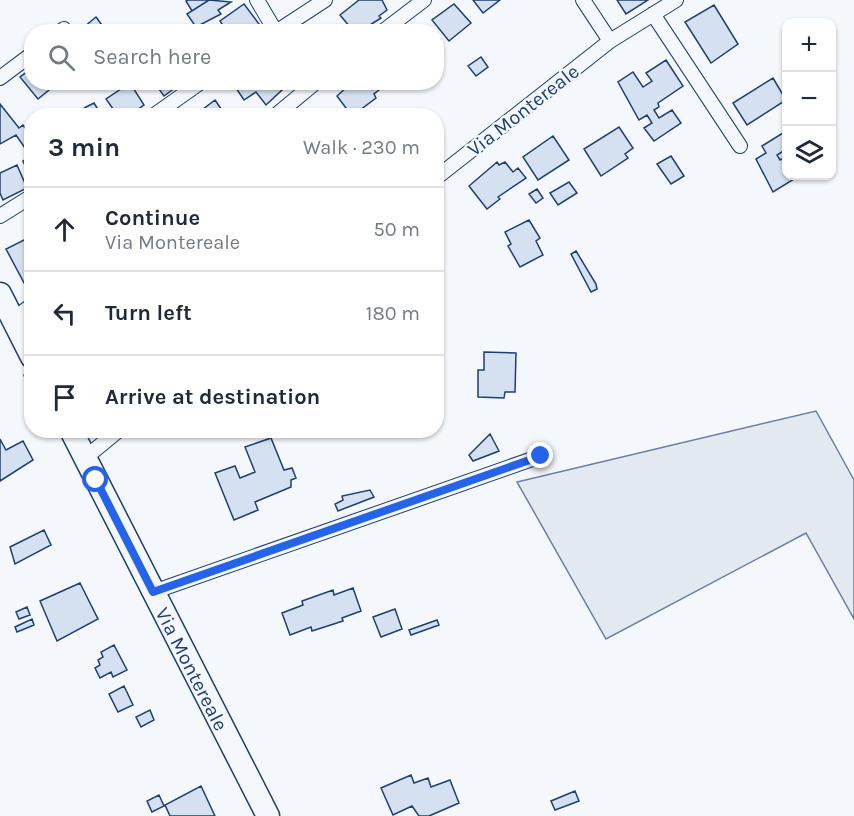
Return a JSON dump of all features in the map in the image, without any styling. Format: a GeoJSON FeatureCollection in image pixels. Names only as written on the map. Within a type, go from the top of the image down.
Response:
{"type":"FeatureCollection","features":[{"type":"Feature","properties":{"kind":"main road"},"geometry":{"type":"LineString","coordinates":[[0,294],[24,342]]}},
{"type":"Feature","properties":{"kind":"main road","name":"Via Montereale"},"geometry":{"type":"LineString","coordinates":[[75,438],[268,816]]}},
{"type":"Feature","properties":{"kind":"street"},"geometry":{"type":"LineString","coordinates":[[257,0],[271,24]]}},
{"type":"Feature","properties":{"kind":"street"},"geometry":{"type":"LineString","coordinates":[[288,24],[325,0]]}},
{"type":"Feature","properties":{"kind":"street"},"geometry":{"type":"LineString","coordinates":[[392,24],[424,0]]}},
{"type":"Feature","properties":{"kind":"street"},"geometry":{"type":"LineString","coordinates":[[583,0],[610,41]]}},
{"type":"Feature","properties":{"kind":"street","name":"Via Montereale"},"geometry":{"type":"LineString","coordinates":[[444,172],[610,41],[676,0]]}},
{"type":"Feature","properties":{"kind":"street"},"geometry":{"type":"LineString","coordinates":[[653,14],[740,146]]}},
{"type":"Feature","properties":{"kind":"street"},"geometry":{"type":"LineString","coordinates":[[0,78],[24,60]]}},
{"type":"Feature","properties":{"kind":"street"},"geometry":{"type":"LineString","coordinates":[[164,108],[190,90]]}},
{"type":"Feature","properties":{"kind":"street"},"geometry":{"type":"LineString","coordinates":[[285,108],[306,90]]}},
{"type":"Feature","properties":{"kind":"street"},"geometry":{"type":"LineString","coordinates":[[0,216],[24,201]]}},
{"type":"Feature","properties":{"kind":"street"},"geometry":{"type":"LineString","coordinates":[[12,320],[24,311]]}},
{"type":"Feature","properties":{"kind":"street"},"geometry":{"type":"LineString","coordinates":[[85,458],[109,438]]}},
{"type":"Feature","properties":{"kind":"street"},"geometry":{"type":"LineString","coordinates":[[153,592],[541,456]]}},
{"type":"Feature","properties":{"kind":"shaded area"},"geometry":{"type":"Polygon","coordinates":[[[816,411],[854,480],[854,619],[806,533],[606,639],[517,482],[816,411]]]}},
{"type":"Feature","properties":{"kind":"building"},"geometry":{"type":"Polygon","coordinates":[[[209,0],[192,11],[186,1],[209,0]]]}},
{"type":"Feature","properties":{"kind":"building"},"geometry":{"type":"Polygon","coordinates":[[[209,0],[231,2],[218,10],[221,14],[202,24],[194,24],[187,14],[209,0]]]}},
{"type":"Feature","properties":{"kind":"building"},"geometry":{"type":"Polygon","coordinates":[[[359,0],[382,0],[387,10],[379,16],[381,18],[372,24],[348,24],[340,15],[359,0]]]}},
{"type":"Feature","properties":{"kind":"building"},"geometry":{"type":"Polygon","coordinates":[[[473,0],[500,0],[483,13],[473,0]]]}},
{"type":"Feature","properties":{"kind":"building"},"geometry":{"type":"Polygon","coordinates":[[[617,0],[648,0],[626,14],[617,0]]]}},
{"type":"Feature","properties":{"kind":"building"},"geometry":{"type":"Polygon","coordinates":[[[244,4],[259,24],[222,24],[220,21],[244,4]]]}},
{"type":"Feature","properties":{"kind":"building"},"geometry":{"type":"Polygon","coordinates":[[[454,4],[471,23],[449,41],[444,35],[444,24],[435,24],[432,20],[454,4]]]}},
{"type":"Feature","properties":{"kind":"building"},"geometry":{"type":"Polygon","coordinates":[[[714,5],[738,44],[711,63],[685,22],[714,5]]]}},
{"type":"Feature","properties":{"kind":"building"},"geometry":{"type":"Polygon","coordinates":[[[96,17],[101,24],[88,24],[96,17]]]}},
{"type":"Feature","properties":{"kind":"building"},"geometry":{"type":"Polygon","coordinates":[[[481,57],[488,67],[476,76],[468,66],[481,57]]]}},
{"type":"Feature","properties":{"kind":"building"},"geometry":{"type":"Polygon","coordinates":[[[666,60],[683,86],[658,103],[659,107],[654,110],[659,118],[672,110],[681,123],[654,141],[644,128],[652,123],[647,115],[639,120],[618,82],[633,72],[643,87],[652,81],[646,73],[666,60]]]}},
{"type":"Feature","properties":{"kind":"building"},"geometry":{"type":"Polygon","coordinates":[[[773,78],[782,93],[782,103],[747,125],[733,103],[773,78]]]}},
{"type":"Feature","properties":{"kind":"building"},"geometry":{"type":"Polygon","coordinates":[[[31,90],[49,90],[38,99],[31,90]]]}},
{"type":"Feature","properties":{"kind":"building"},"geometry":{"type":"Polygon","coordinates":[[[120,90],[134,90],[144,105],[140,108],[112,108],[106,99],[120,90]]]}},
{"type":"Feature","properties":{"kind":"building"},"geometry":{"type":"Polygon","coordinates":[[[160,90],[172,90],[164,96],[160,90]]]}},
{"type":"Feature","properties":{"kind":"building"},"geometry":{"type":"Polygon","coordinates":[[[237,90],[282,90],[266,105],[256,92],[244,100],[237,90]]]}},
{"type":"Feature","properties":{"kind":"building"},"geometry":{"type":"Polygon","coordinates":[[[344,90],[379,90],[374,94],[376,98],[363,108],[346,108],[337,96],[344,90]]]}},
{"type":"Feature","properties":{"kind":"building"},"geometry":{"type":"Polygon","coordinates":[[[215,100],[220,108],[204,108],[215,100]]]}},
{"type":"Feature","properties":{"kind":"building"},"geometry":{"type":"Polygon","coordinates":[[[94,103],[97,108],[84,108],[94,103]]]}},
{"type":"Feature","properties":{"kind":"building"},"geometry":{"type":"Polygon","coordinates":[[[0,104],[19,128],[24,126],[24,147],[16,135],[0,144],[0,104]]]}},
{"type":"Feature","properties":{"kind":"building"},"geometry":{"type":"Polygon","coordinates":[[[619,127],[633,148],[625,154],[628,158],[601,176],[584,149],[619,127]]]}},
{"type":"Feature","properties":{"kind":"building"},"geometry":{"type":"Polygon","coordinates":[[[782,134],[782,152],[777,155],[780,160],[782,159],[782,180],[792,180],[773,192],[756,159],[766,153],[762,146],[782,134]]]}},
{"type":"Feature","properties":{"kind":"building"},"geometry":{"type":"Polygon","coordinates":[[[782,134],[782,180],[792,180],[773,192],[756,159],[766,153],[762,146],[782,134]]]}},
{"type":"Feature","properties":{"kind":"building"},"geometry":{"type":"Polygon","coordinates":[[[553,136],[569,160],[538,180],[523,157],[553,136]]]}},
{"type":"Feature","properties":{"kind":"building"},"geometry":{"type":"Polygon","coordinates":[[[671,156],[684,176],[671,184],[657,164],[671,156]]]}},
{"type":"Feature","properties":{"kind":"building"},"geometry":{"type":"Polygon","coordinates":[[[497,162],[499,165],[505,162],[513,172],[518,168],[526,178],[498,197],[500,199],[487,209],[469,186],[497,162]]]}},
{"type":"Feature","properties":{"kind":"building"},"geometry":{"type":"Polygon","coordinates":[[[17,165],[24,181],[24,190],[3,200],[0,193],[0,173],[17,165]]]}},
{"type":"Feature","properties":{"kind":"building"},"geometry":{"type":"Polygon","coordinates":[[[569,182],[577,193],[558,205],[550,193],[569,182]]]}},
{"type":"Feature","properties":{"kind":"building"},"geometry":{"type":"Polygon","coordinates":[[[537,189],[543,198],[536,203],[529,194],[537,189]]]}},
{"type":"Feature","properties":{"kind":"building"},"geometry":{"type":"Polygon","coordinates":[[[529,220],[540,238],[536,241],[543,255],[520,267],[508,246],[511,244],[505,232],[529,220]]]}},
{"type":"Feature","properties":{"kind":"building"},"geometry":{"type":"Polygon","coordinates":[[[24,240],[24,283],[6,249],[24,240]]]}},
{"type":"Feature","properties":{"kind":"building"},"geometry":{"type":"Polygon","coordinates":[[[576,251],[596,284],[597,289],[591,292],[571,254],[576,251]]]}},
{"type":"Feature","properties":{"kind":"building"},"geometry":{"type":"Polygon","coordinates":[[[484,352],[516,353],[515,392],[505,392],[504,398],[478,397],[478,370],[484,370],[484,352]]]}},
{"type":"Feature","properties":{"kind":"building"},"geometry":{"type":"Polygon","coordinates":[[[490,434],[499,451],[473,461],[469,455],[490,434]]]}},
{"type":"Feature","properties":{"kind":"building"},"geometry":{"type":"Polygon","coordinates":[[[271,438],[284,470],[292,468],[296,478],[291,480],[291,487],[255,502],[258,510],[234,520],[215,473],[235,466],[240,478],[255,472],[245,447],[271,438]]]}},
{"type":"Feature","properties":{"kind":"building"},"geometry":{"type":"Polygon","coordinates":[[[0,439],[6,450],[23,441],[33,460],[0,481],[0,439]]]}},
{"type":"Feature","properties":{"kind":"building"},"geometry":{"type":"Polygon","coordinates":[[[370,490],[374,497],[338,511],[335,504],[343,500],[342,496],[370,490]]]}},
{"type":"Feature","properties":{"kind":"building"},"geometry":{"type":"Polygon","coordinates":[[[44,530],[51,545],[15,564],[10,547],[44,530]]]}},
{"type":"Feature","properties":{"kind":"building"},"geometry":{"type":"Polygon","coordinates":[[[80,583],[98,619],[57,641],[40,601],[80,583]]]}},
{"type":"Feature","properties":{"kind":"building"},"geometry":{"type":"Polygon","coordinates":[[[353,588],[361,611],[342,618],[343,621],[312,631],[311,627],[290,635],[282,613],[303,605],[302,601],[333,590],[334,595],[353,588]]]}},
{"type":"Feature","properties":{"kind":"building"},"geometry":{"type":"Polygon","coordinates":[[[27,607],[30,615],[19,619],[16,612],[27,607]]]}},
{"type":"Feature","properties":{"kind":"building"},"geometry":{"type":"Polygon","coordinates":[[[395,609],[402,629],[381,637],[373,617],[395,609]]]}},
{"type":"Feature","properties":{"kind":"building"},"geometry":{"type":"Polygon","coordinates":[[[32,619],[34,625],[17,632],[15,627],[32,619]]]}},
{"type":"Feature","properties":{"kind":"building"},"geometry":{"type":"Polygon","coordinates":[[[437,620],[439,625],[411,635],[409,630],[437,620]]]}},
{"type":"Feature","properties":{"kind":"building"},"geometry":{"type":"Polygon","coordinates":[[[114,645],[127,670],[113,677],[111,672],[100,678],[95,668],[100,665],[98,660],[103,657],[101,652],[114,645]]]}},
{"type":"Feature","properties":{"kind":"building"},"geometry":{"type":"Polygon","coordinates":[[[124,686],[133,705],[118,712],[109,694],[124,686]]]}},
{"type":"Feature","properties":{"kind":"building"},"geometry":{"type":"Polygon","coordinates":[[[150,710],[154,720],[141,727],[136,717],[150,710]]]}},
{"type":"Feature","properties":{"kind":"building"},"geometry":{"type":"Polygon","coordinates":[[[411,775],[414,783],[428,778],[431,787],[450,780],[459,803],[429,816],[419,816],[412,806],[393,815],[381,788],[411,775]]]}},
{"type":"Feature","properties":{"kind":"building"},"geometry":{"type":"Polygon","coordinates":[[[201,786],[215,816],[170,816],[165,805],[201,786]]]}},
{"type":"Feature","properties":{"kind":"building"},"geometry":{"type":"Polygon","coordinates":[[[575,791],[579,801],[555,810],[551,801],[575,791]]]}},
{"type":"Feature","properties":{"kind":"building"},"geometry":{"type":"Polygon","coordinates":[[[159,795],[164,806],[152,812],[147,801],[159,795]]]}},
{"type":"Feature","properties":{"kind":"route"},"geometry":{"type":"LineString","coordinates":[[96,480],[153,592],[541,456]]}}]}
